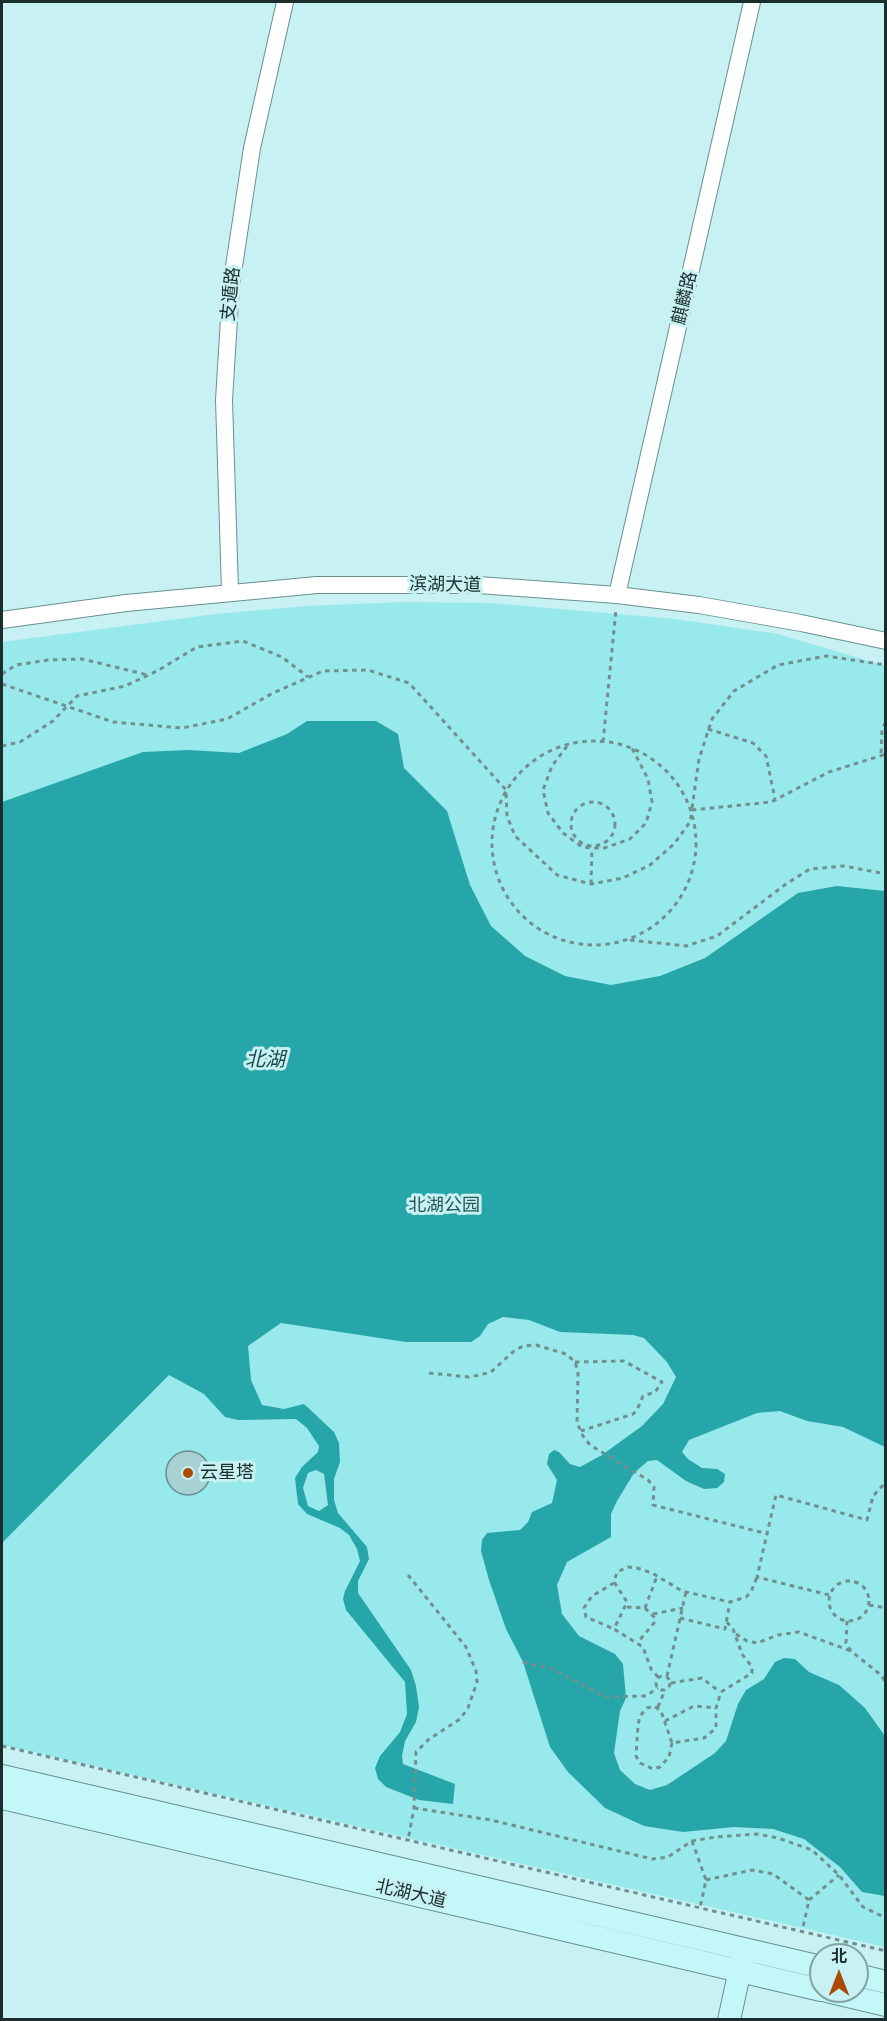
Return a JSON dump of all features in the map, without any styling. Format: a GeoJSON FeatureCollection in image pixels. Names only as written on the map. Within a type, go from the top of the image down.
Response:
{"type":"FeatureCollection","features":[{"type":"Feature","properties":{"kind":"main road","name":"北湖大道"},"geometry":{"type":"LineString","coordinates":[[2,1776],[742,1960],[809,1985]]}},
{"type":"Feature","properties":{"kind":"main road","name":"北湖大道"},"geometry":{"type":"LineString","coordinates":[[2,1798],[742,1960],[809,1966]]}},
{"type":"Feature","properties":{"kind":"main road"},"geometry":{"type":"LineString","coordinates":[[729,2019],[742,1960]]}},
{"type":"Feature","properties":{"kind":"main road"},"geometry":{"type":"LineString","coordinates":[[869,1978],[885,1982]]}},
{"type":"Feature","properties":{"kind":"main road"},"geometry":{"type":"LineString","coordinates":[[869,2001],[885,2005]]}},
{"type":"Feature","properties":{"kind":"street","name":"支遁路"},"geometry":{"type":"LineString","coordinates":[[230,586],[224,400],[230,296],[250,158],[285,2]]}},
{"type":"Feature","properties":{"kind":"street","name":"麒麟路"},"geometry":{"type":"LineString","coordinates":[[618,591],[752,2]]}},
{"type":"Feature","properties":{"kind":"street","name":"滨湖大道"},"geometry":{"type":"LineString","coordinates":[[2,611],[316,576],[478,577],[758,606],[885,631]]}},
{"type":"Feature","properties":{"kind":"street","name":"滨湖大道"},"geometry":{"type":"LineString","coordinates":[[2,620],[230,586]]}},
{"type":"Feature","properties":{"kind":"street","name":"滨湖大道"},"geometry":{"type":"LineString","coordinates":[[618,591],[790,621],[885,641]]}},
{"type":"Feature","properties":{"kind":"path"},"geometry":{"type":"LineString","coordinates":[[603,742],[618,591]]}},
{"type":"Feature","properties":{"kind":"path"},"geometry":{"type":"LineString","coordinates":[[2,746],[20,742],[54,721],[77,696],[125,686],[197,647],[243,642],[282,657],[308,677]]}},
{"type":"Feature","properties":{"kind":"path"},"geometry":{"type":"LineString","coordinates":[[2,684],[113,722],[182,728],[227,719],[273,693],[323,671],[368,670],[409,683],[506,790],[507,816],[515,836],[557,875],[591,884],[623,878],[650,866],[674,844],[690,822],[699,759],[708,729],[712,719],[734,691],[778,665],[826,656],[885,665]]}},
{"type":"Feature","properties":{"kind":"path"},"geometry":{"type":"LineString","coordinates":[[2,674],[16,665],[48,660],[82,659],[148,675]]}},
{"type":"Feature","properties":{"kind":"path"},"geometry":{"type":"LineString","coordinates":[[692,810],[775,800],[829,772],[883,754],[882,730],[885,721]]}},
{"type":"Feature","properties":{"kind":"path"},"geometry":{"type":"LineString","coordinates":[[708,729],[753,743],[766,756],[775,800]]}},
{"type":"Feature","properties":{"kind":"path"},"geometry":{"type":"LineString","coordinates":[[603,742],[632,748],[658,762],[678,784],[692,810],[697,842],[693,873],[679,902],[657,925],[628,940],[597,946],[566,942],[537,929],[514,907],[498,880],[492,850],[494,819],[506,790],[532,761],[568,744],[603,742]]}},
{"type":"Feature","properties":{"kind":"path"},"geometry":{"type":"LineString","coordinates":[[568,744],[552,766],[543,790],[548,813],[563,834],[582,847],[592,848],[604,848],[630,839],[646,823],[652,802],[648,779],[632,748]]}},
{"type":"Feature","properties":{"kind":"path"},"geometry":{"type":"LineString","coordinates":[[590,802],[598,802],[610,810],[616,824],[611,837],[592,848],[574,836],[571,822],[578,809],[590,802]]}},
{"type":"Feature","properties":{"kind":"path"},"geometry":{"type":"LineString","coordinates":[[591,884],[592,848]]}},
{"type":"Feature","properties":{"kind":"path"},"geometry":{"type":"LineString","coordinates":[[628,940],[686,946],[717,936],[786,884],[810,869],[844,866],[885,874]]}},
{"type":"Feature","properties":{"kind":"path"},"geometry":{"type":"LineString","coordinates":[[429,1373],[469,1377],[480,1375],[490,1372],[523,1346],[552,1348],[566,1354],[575,1362],[578,1372],[578,1423],[581,1431],[590,1445],[637,1472],[654,1487],[653,1505],[768,1534]]}},
{"type":"Feature","properties":{"kind":"path"},"geometry":{"type":"LineString","coordinates":[[575,1362],[624,1360],[662,1382],[655,1392],[643,1395],[633,1414],[581,1431]]}},
{"type":"Feature","properties":{"kind":"path"},"geometry":{"type":"LineString","coordinates":[[614,1583],[616,1572],[628,1567],[657,1576],[687,1592],[730,1602],[746,1597],[751,1592],[758,1576],[777,1495],[867,1520],[873,1496],[885,1482]]}},
{"type":"Feature","properties":{"kind":"path"},"geometry":{"type":"LineString","coordinates":[[408,1575],[466,1647],[477,1671],[477,1682],[468,1708],[460,1719],[420,1746],[416,1752],[414,1808],[408,1840]]}},
{"type":"Feature","properties":{"kind":"path"},"geometry":{"type":"LineString","coordinates":[[645,1608],[657,1576]]}},
{"type":"Feature","properties":{"kind":"path"},"geometry":{"type":"LineString","coordinates":[[758,1576],[829,1595]]}},
{"type":"Feature","properties":{"kind":"path"},"geometry":{"type":"LineString","coordinates":[[850,1580],[857,1582],[867,1591],[869,1605],[858,1619],[847,1621],[840,1619],[830,1609],[829,1595],[837,1584],[850,1580]]}},
{"type":"Feature","properties":{"kind":"path"},"geometry":{"type":"LineString","coordinates":[[614,1583],[624,1595],[627,1607],[614,1629]]}},
{"type":"Feature","properties":{"kind":"path"},"geometry":{"type":"LineString","coordinates":[[614,1583],[591,1596],[584,1608],[586,1617],[638,1642],[658,1677],[656,1684],[658,1688]]}},
{"type":"Feature","properties":{"kind":"path"},"geometry":{"type":"LineString","coordinates":[[670,1683],[667,1676],[687,1592]]}},
{"type":"Feature","properties":{"kind":"path"},"geometry":{"type":"LineString","coordinates":[[680,1618],[725,1629],[730,1602]]}},
{"type":"Feature","properties":{"kind":"path"},"geometry":{"type":"LineString","coordinates":[[869,1605],[885,1608]]}},
{"type":"Feature","properties":{"kind":"path"},"geometry":{"type":"LineString","coordinates":[[627,1607],[645,1608],[653,1614],[654,1623],[638,1642]]}},
{"type":"Feature","properties":{"kind":"path"},"geometry":{"type":"LineString","coordinates":[[653,1614],[683,1608]]}},
{"type":"Feature","properties":{"kind":"path"},"geometry":{"type":"LineString","coordinates":[[847,1621],[846,1643],[851,1651]]}},
{"type":"Feature","properties":{"kind":"path"},"geometry":{"type":"LineString","coordinates":[[672,1743],[710,1735],[716,1728],[716,1708],[721,1692],[752,1673],[752,1667],[740,1650],[734,1633],[726,1622]]}},
{"type":"Feature","properties":{"kind":"path"},"geometry":{"type":"LineString","coordinates":[[734,1633],[747,1641],[757,1643],[778,1635],[799,1632],[851,1651],[881,1675],[885,1683]]}},
{"type":"Feature","properties":{"kind":"path"},"geometry":{"type":"LineString","coordinates":[[523,1662],[552,1669],[606,1697],[646,1696],[658,1688],[665,1690]]}},
{"type":"Feature","properties":{"kind":"path"},"geometry":{"type":"LineString","coordinates":[[658,1677],[667,1676]]}},
{"type":"Feature","properties":{"kind":"path"},"geometry":{"type":"LineString","coordinates":[[658,1707],[650,1706],[640,1716],[636,1756],[645,1767],[660,1767],[669,1757],[672,1743],[658,1707],[670,1683],[702,1678],[721,1692]]}},
{"type":"Feature","properties":{"kind":"path"},"geometry":{"type":"LineString","coordinates":[[665,1721],[694,1706],[716,1708]]}},
{"type":"Feature","properties":{"kind":"path"},"geometry":{"type":"LineString","coordinates":[[2,1746],[885,1951]]}},
{"type":"Feature","properties":{"kind":"path"},"geometry":{"type":"LineString","coordinates":[[414,1808],[491,1820],[652,1859],[668,1857],[692,1841],[734,1835],[778,1838],[812,1850],[839,1875],[863,1907],[885,1917]]}},
{"type":"Feature","properties":{"kind":"path"},"geometry":{"type":"LineString","coordinates":[[692,1841],[706,1880],[700,1908]]}},
{"type":"Feature","properties":{"kind":"path"},"geometry":{"type":"LineString","coordinates":[[706,1880],[752,1870],[773,1874],[809,1900]]}},
{"type":"Feature","properties":{"kind":"path"},"geometry":{"type":"LineString","coordinates":[[802,1932],[809,1900],[839,1875]]}},
{"type":"Feature","properties":{"kind":"green space","name":"北湖公园"},"geometry":{"type":"Polygon","coordinates":[[[403,602],[491,603],[675,619],[778,634],[885,666],[885,1947],[2,1745],[2,642],[216,614],[307,606],[403,602]]]}},
{"type":"Feature","properties":{"kind":"water","name":"北湖"},"geometry":{"type":"Polygon","coordinates":[[[307,721],[376,721],[398,734],[404,768],[447,811],[470,885],[491,926],[525,956],[565,976],[611,985],[660,976],[705,958],[798,893],[837,886],[885,891],[885,1447],[843,1427],[807,1421],[780,1411],[757,1413],[689,1440],[682,1452],[702,1468],[717,1469],[725,1474],[724,1482],[717,1488],[704,1489],[686,1481],[657,1460],[648,1461],[634,1473],[617,1501],[611,1514],[611,1537],[567,1562],[557,1585],[562,1614],[579,1636],[615,1654],[623,1664],[626,1698],[620,1711],[614,1753],[620,1770],[635,1784],[650,1790],[667,1785],[715,1753],[726,1741],[738,1704],[746,1690],[764,1679],[775,1662],[784,1658],[795,1659],[809,1672],[839,1685],[865,1708],[885,1736],[885,1896],[862,1892],[840,1867],[804,1839],[773,1829],[734,1827],[683,1832],[644,1826],[605,1808],[568,1772],[550,1747],[523,1662],[506,1629],[489,1580],[481,1551],[482,1540],[487,1533],[520,1530],[528,1522],[532,1512],[552,1503],[557,1480],[547,1464],[549,1454],[554,1450],[570,1464],[580,1467],[602,1455],[642,1426],[663,1404],[676,1377],[667,1362],[644,1338],[633,1335],[560,1332],[529,1320],[503,1317],[488,1324],[480,1336],[471,1342],[406,1342],[281,1323],[248,1346],[251,1380],[262,1405],[284,1409],[304,1404],[334,1432],[339,1443],[340,1462],[334,1479],[334,1500],[338,1513],[367,1547],[369,1559],[358,1581],[358,1593],[411,1670],[416,1686],[419,1707],[416,1722],[405,1741],[403,1764],[455,1784],[453,1804],[419,1800],[386,1787],[378,1779],[375,1768],[380,1756],[400,1732],[407,1714],[405,1682],[346,1610],[343,1599],[345,1591],[360,1561],[357,1549],[349,1535],[340,1528],[307,1514],[298,1504],[295,1478],[302,1467],[318,1452],[319,1446],[307,1428],[296,1419],[238,1420],[225,1417],[204,1394],[169,1375],[2,1543],[2,802],[143,752],[189,750],[239,753],[287,734],[307,721]],[[316,1470],[308,1473],[303,1488],[308,1506],[319,1511],[328,1505],[324,1474],[316,1470]]]}},
{"type":"Feature","properties":{"kind":"building","name":"云星塔"},"geometry":{"type":"Polygon","coordinates":[[[188,1451],[197,1452],[204,1457],[209,1464],[209,1482],[204,1489],[197,1494],[188,1495],[179,1494],[172,1489],[167,1482],[166,1473],[167,1464],[172,1457],[179,1452],[188,1451]]]}},
{"type":"Feature","properties":{"kind":"place","name":"云星塔"},"geometry":{"type":"Point","coordinates":[188,1473]}}]}
